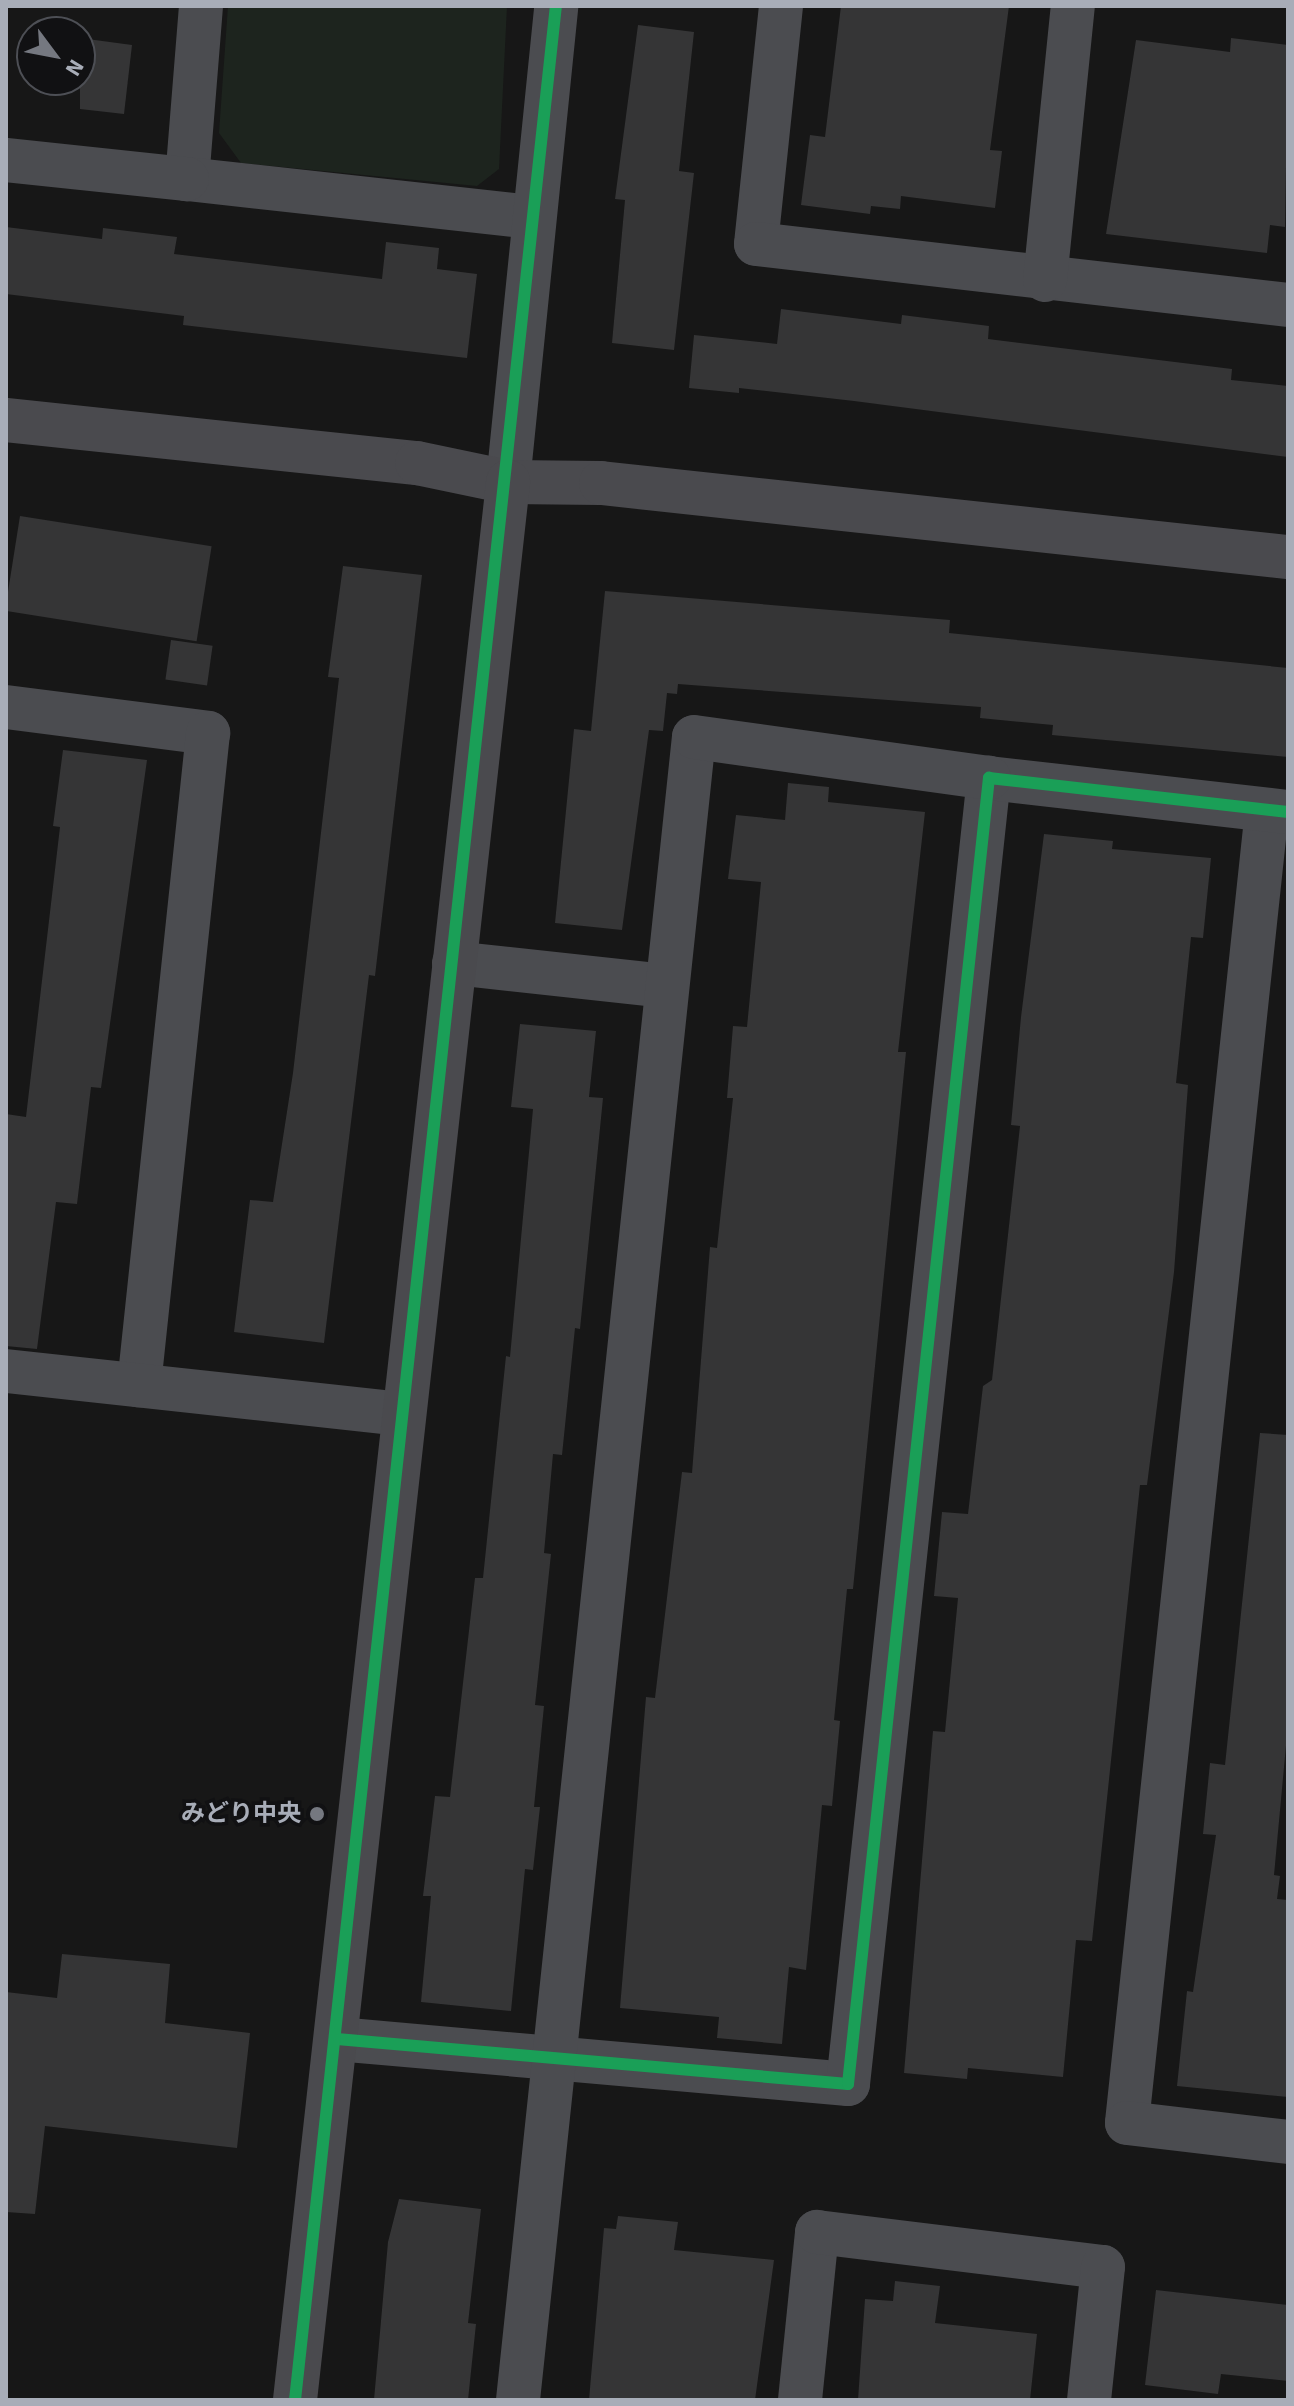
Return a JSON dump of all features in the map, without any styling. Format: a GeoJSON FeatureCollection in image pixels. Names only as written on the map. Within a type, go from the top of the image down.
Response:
{"type":"FeatureCollection","features":[{"type":"Feature","properties":{"kind":"street"},"geometry":{"type":"LineString","coordinates":[[187,179],[201,6]]}},
{"type":"Feature","properties":{"kind":"street"},"geometry":{"type":"LineString","coordinates":[[295,2400],[508,482],[532,217],[556,6]]}},
{"type":"Feature","properties":{"kind":"street"},"geometry":{"type":"LineString","coordinates":[[781,6],[756,244],[1045,280],[1288,305]]}},
{"type":"Feature","properties":{"kind":"street"},"geometry":{"type":"LineString","coordinates":[[1045,280],[1073,6]]}},
{"type":"Feature","properties":{"kind":"street"},"geometry":{"type":"LineString","coordinates":[[6,160],[532,217]]}},
{"type":"Feature","properties":{"kind":"street"},"geometry":{"type":"LineString","coordinates":[[6,420],[417,463],[508,482],[601,483],[1288,557]]}},
{"type":"Feature","properties":{"kind":"street"},"geometry":{"type":"LineString","coordinates":[[6,707],[208,733],[139,1385]]}},
{"type":"Feature","properties":{"kind":"street"},"geometry":{"type":"LineString","coordinates":[[518,2400],[694,737],[989,778],[1278,811],[1127,2123],[1288,2142]]}},
{"type":"Feature","properties":{"kind":"street"},"geometry":{"type":"LineString","coordinates":[[337,2039],[848,2084],[989,778]]}},
{"type":"Feature","properties":{"kind":"street"},"geometry":{"type":"LineString","coordinates":[[454,963],[667,986]]}},
{"type":"Feature","properties":{"kind":"street"},"geometry":{"type":"LineString","coordinates":[[6,1371],[403,1414]]}},
{"type":"Feature","properties":{"kind":"street"},"geometry":{"type":"LineString","coordinates":[[800,2400],[817,2232],[1103,2267],[1089,2400]]}},
{"type":"Feature","properties":{"kind":"shaded area"},"geometry":{"type":"Polygon","coordinates":[[[228,6],[507,6],[499,169],[477,186],[241,163],[219,133],[228,6]]]}},
{"type":"Feature","properties":{"kind":"building"},"geometry":{"type":"Polygon","coordinates":[[[841,6],[1009,6],[990,150],[1002,151],[995,208],[901,196],[900,209],[871,206],[870,214],[801,205],[810,135],[825,137],[841,6]]]}},
{"type":"Feature","properties":{"kind":"building"},"geometry":{"type":"Polygon","coordinates":[[[638,25],[694,32],[679,171],[694,173],[674,350],[612,343],[625,200],[615,199],[638,25]]]}},
{"type":"Feature","properties":{"kind":"building"},"geometry":{"type":"Polygon","coordinates":[[[1231,38],[1288,45],[1285,227],[1270,225],[1267,253],[1106,234],[1136,40],[1230,52],[1231,38]]]}},
{"type":"Feature","properties":{"kind":"building"},"geometry":{"type":"Polygon","coordinates":[[[96,40],[132,45],[124,114],[80,109],[80,96],[96,96],[96,40]]]}},
{"type":"Feature","properties":{"kind":"building"},"geometry":{"type":"Polygon","coordinates":[[[6,227],[102,239],[103,228],[177,237],[174,254],[382,279],[386,242],[439,248],[437,269],[477,274],[467,358],[183,325],[184,316],[6,294],[6,227]]]}},
{"type":"Feature","properties":{"kind":"building"},"geometry":{"type":"Polygon","coordinates":[[[781,309],[901,324],[902,315],[989,326],[988,339],[1232,369],[1231,380],[1288,386],[1288,457],[854,401],[739,388],[739,393],[689,388],[694,335],[777,344],[781,309]]]}},
{"type":"Feature","properties":{"kind":"building"},"geometry":{"type":"Polygon","coordinates":[[[20,516],[212,546],[197,641],[6,611],[20,516]]]}},
{"type":"Feature","properties":{"kind":"building"},"geometry":{"type":"Polygon","coordinates":[[[343,566],[422,575],[375,976],[369,975],[324,1343],[234,1332],[250,1200],[273,1202],[293,1073],[339,678],[328,677],[343,566]]]}},
{"type":"Feature","properties":{"kind":"building"},"geometry":{"type":"Polygon","coordinates":[[[605,591],[950,620],[949,633],[1288,668],[1288,757],[1052,735],[1053,725],[980,718],[981,707],[678,684],[677,694],[667,693],[663,731],[649,730],[622,930],[555,923],[574,729],[591,731],[605,591]]]}},
{"type":"Feature","properties":{"kind":"building"},"geometry":{"type":"Polygon","coordinates":[[[171,640],[213,646],[207,685],[165,680],[171,640]]]}},
{"type":"Feature","properties":{"kind":"building"},"geometry":{"type":"Polygon","coordinates":[[[63,750],[147,760],[101,1088],[91,1087],[77,1204],[56,1202],[37,1349],[6,1346],[6,1114],[26,1117],[60,827],[53,826],[63,750]]]}},
{"type":"Feature","properties":{"kind":"building"},"geometry":{"type":"Polygon","coordinates":[[[788,783],[829,787],[828,802],[925,812],[898,1052],[906,1052],[853,1589],[847,1589],[834,1720],[840,1721],[832,1806],[822,1805],[806,1970],[789,1967],[782,2044],[717,2038],[719,2017],[620,2008],[646,1697],[655,1698],[682,1472],[692,1473],[710,1247],[717,1248],[733,1098],[727,1098],[733,1026],[747,1027],[761,882],[728,879],[736,815],[785,820],[788,783]]]}},
{"type":"Feature","properties":{"kind":"building"},"geometry":{"type":"Polygon","coordinates":[[[1044,834],[1113,841],[1112,849],[1211,858],[1203,938],[1191,937],[1176,1083],[1188,1085],[1174,1272],[1147,1485],[1140,1485],[1092,1941],[1076,1940],[1063,2077],[968,2068],[967,2079],[904,2073],[933,1731],[945,1732],[958,1598],[934,1596],[942,1512],[968,1514],[983,1386],[992,1380],[1020,1126],[1011,1125],[1021,1017],[1044,834]]]}},
{"type":"Feature","properties":{"kind":"building"},"geometry":{"type":"Polygon","coordinates":[[[520,1024],[596,1031],[589,1097],[603,1098],[580,1329],[575,1328],[562,1455],[553,1454],[544,1553],[551,1554],[535,1705],[544,1706],[534,1807],[540,1807],[533,1870],[525,1869],[511,2011],[421,2002],[431,1896],[423,1896],[435,1796],[450,1797],[475,1578],[483,1578],[506,1356],[510,1357],[533,1109],[511,1107],[520,1024]]]}},
{"type":"Feature","properties":{"kind":"building"},"geometry":{"type":"Polygon","coordinates":[[[1260,1433],[1288,1435],[1288,1724],[1274,1875],[1280,1876],[1277,1899],[1288,1900],[1288,2097],[1177,2086],[1187,1991],[1193,1992],[1216,1835],[1203,1834],[1210,1763],[1225,1765],[1260,1433]]]}},
{"type":"Feature","properties":{"kind":"building"},"geometry":{"type":"Polygon","coordinates":[[[62,1954],[170,1964],[165,2023],[250,2033],[237,2148],[45,2126],[35,2214],[6,2212],[6,1992],[57,1998],[62,1954]]]}},
{"type":"Feature","properties":{"kind":"building"},"geometry":{"type":"Polygon","coordinates":[[[399,2199],[481,2209],[468,2323],[476,2324],[468,2400],[374,2400],[388,2242],[399,2199]]]}},
{"type":"Feature","properties":{"kind":"building"},"geometry":{"type":"Polygon","coordinates":[[[618,2216],[678,2222],[674,2250],[774,2260],[755,2400],[589,2400],[604,2228],[616,2229],[618,2216]]]}},
{"type":"Feature","properties":{"kind":"building"},"geometry":{"type":"Polygon","coordinates":[[[895,2281],[940,2286],[935,2323],[1037,2334],[1030,2400],[858,2400],[865,2299],[893,2301],[895,2281]]]}},
{"type":"Feature","properties":{"kind":"building"},"geometry":{"type":"Polygon","coordinates":[[[1156,2290],[1288,2305],[1288,2381],[1221,2374],[1218,2394],[1145,2385],[1156,2290]]]}},
{"type":"Feature","properties":{"kind":"cycle path"},"geometry":{"type":"LineString","coordinates":[[295,2400],[556,6]]}},
{"type":"Feature","properties":{"kind":"cycle path"},"geometry":{"type":"LineString","coordinates":[[337,2039],[848,2084],[989,778],[1288,812]]}},
{"type":"Feature","properties":{"kind":"place","name":"みどり中央"},"geometry":{"type":"Point","coordinates":[317,1814]}}]}
